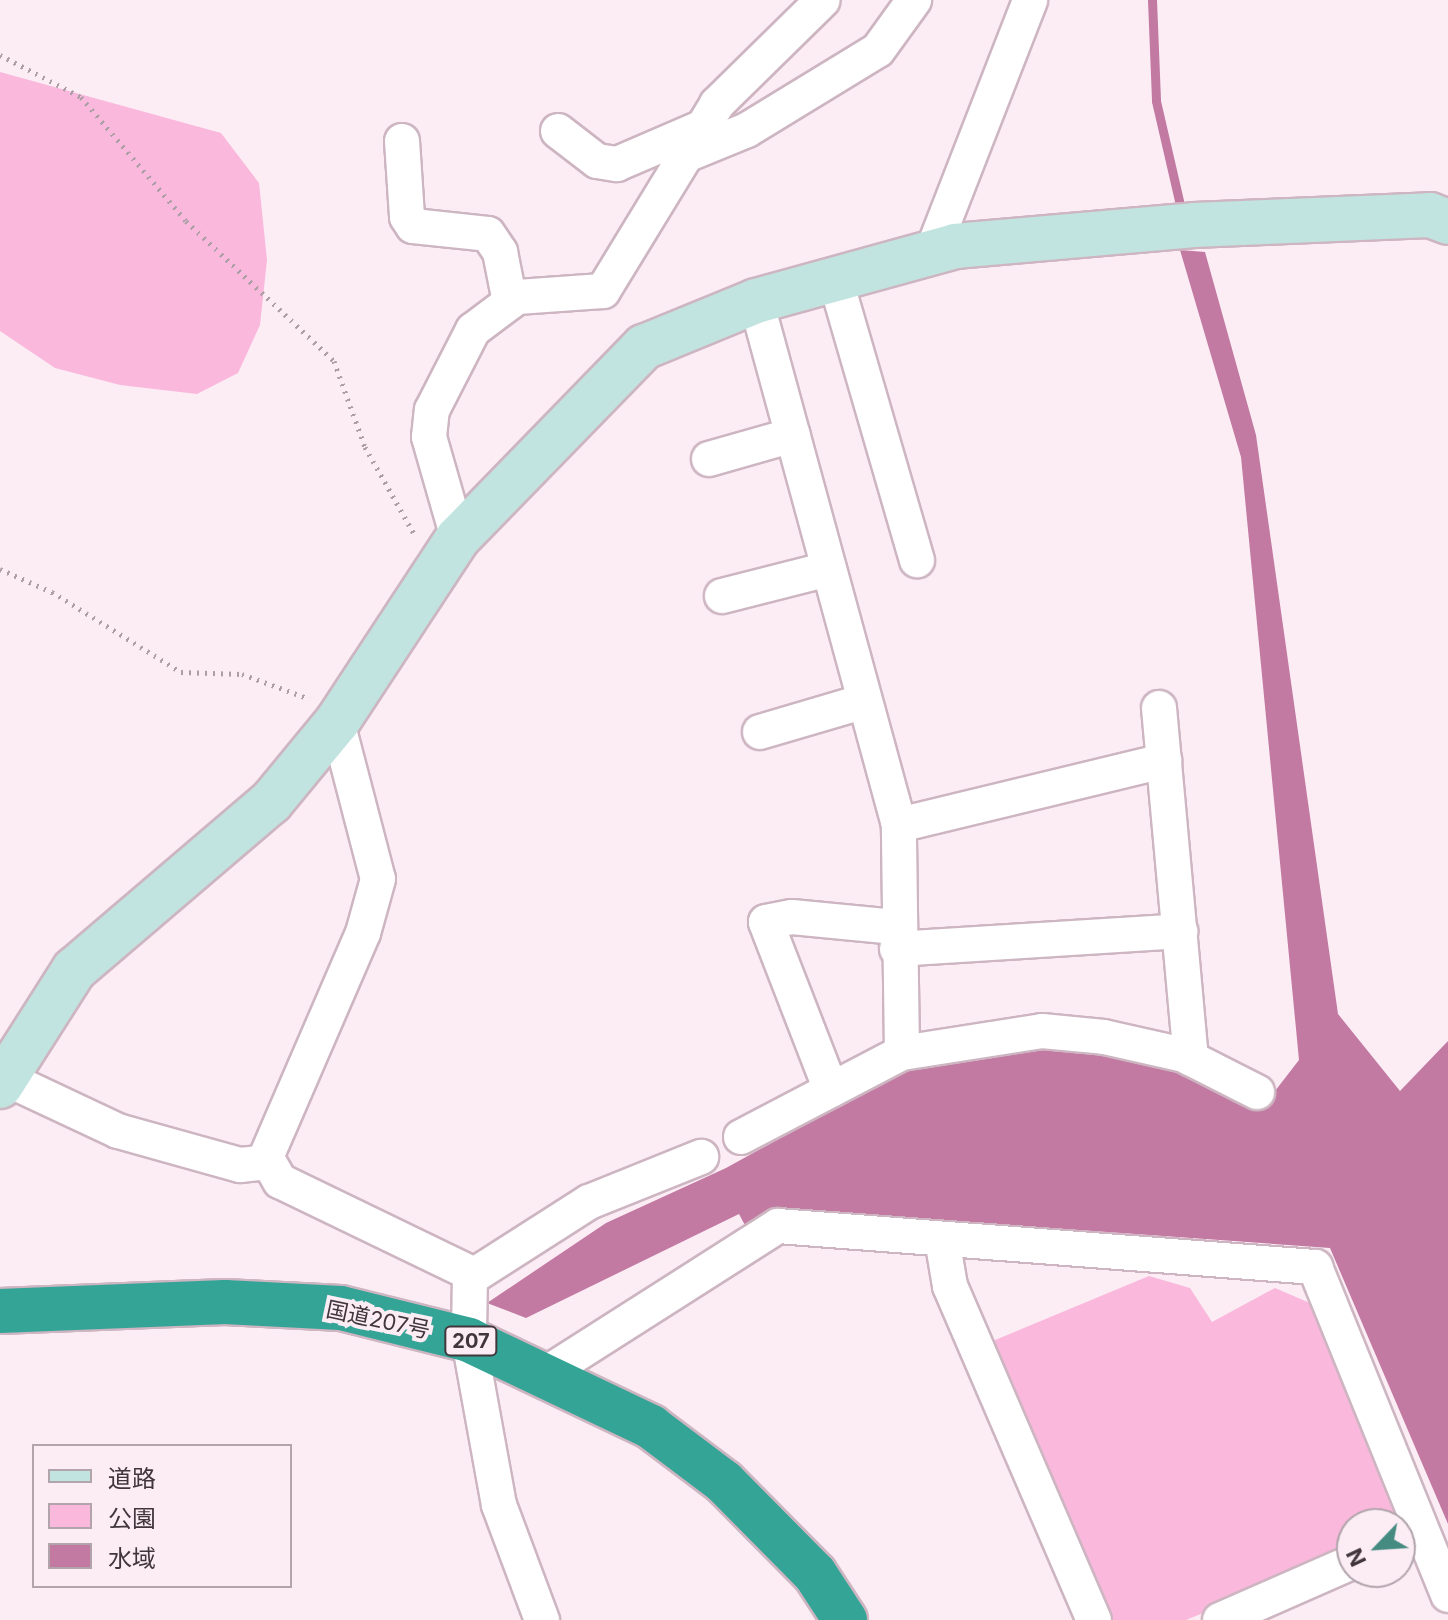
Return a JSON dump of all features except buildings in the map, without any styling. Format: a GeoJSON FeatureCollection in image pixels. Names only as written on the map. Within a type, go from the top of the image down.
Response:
{"type":"FeatureCollection","features":[{"type":"Feature","properties":{"kind":"highway","name":"国道207号"},"geometry":{"type":"LineString","coordinates":[[0,1311],[225,1302],[341,1308],[469,1340],[547,1373],[651,1427],[724,1482],[815,1574],[845,1620]]}},
{"type":"Feature","properties":{"kind":"street"},"geometry":{"type":"LineString","coordinates":[[448,555],[429,437],[432,410],[473,330],[510,302],[603,291],[695,141],[823,0]]}},
{"type":"Feature","properties":{"kind":"street"},"geometry":{"type":"LineString","coordinates":[[558,131],[597,161],[617,164],[695,141],[747,130],[878,50],[914,0]]}},
{"type":"Feature","properties":{"kind":"street"},"geometry":{"type":"LineString","coordinates":[[932,252],[1030,0]]}},
{"type":"Feature","properties":{"kind":"street"},"geometry":{"type":"LineString","coordinates":[[402,141],[407,217],[413,226],[488,234],[500,252],[510,302]]}},
{"type":"Feature","properties":{"kind":"street"},"geometry":{"type":"LineString","coordinates":[[268,1162],[240,1165],[118,1131],[2,1082],[74,970],[271,802],[341,717],[448,555],[644,347],[756,301],[932,252],[1194,225],[1430,215],[1448,222]]}},
{"type":"Feature","properties":{"kind":"street"},"geometry":{"type":"LineString","coordinates":[[835,278],[917,560]]}},
{"type":"Feature","properties":{"kind":"street"},"geometry":{"type":"LineString","coordinates":[[756,301],[899,825],[897,938],[902,1053]]}},
{"type":"Feature","properties":{"kind":"street"},"geometry":{"type":"LineString","coordinates":[[709,459],[793,435]]}},
{"type":"Feature","properties":{"kind":"street"},"geometry":{"type":"LineString","coordinates":[[722,596],[829,569]]}},
{"type":"Feature","properties":{"kind":"street"},"geometry":{"type":"LineString","coordinates":[[760,732],[865,701]]}},
{"type":"Feature","properties":{"kind":"street"},"geometry":{"type":"LineString","coordinates":[[1159,708],[1191,1059]]}},
{"type":"Feature","properties":{"kind":"street"},"geometry":{"type":"LineString","coordinates":[[268,1162],[363,933],[378,879],[341,717]]}},
{"type":"Feature","properties":{"kind":"street"},"geometry":{"type":"LineString","coordinates":[[899,825],[1164,761]]}},
{"type":"Feature","properties":{"kind":"street"},"geometry":{"type":"LineString","coordinates":[[831,1090],[766,922],[792,917],[897,938],[1180,931]]}},
{"type":"Feature","properties":{"kind":"street"},"geometry":{"type":"LineString","coordinates":[[741,1137],[902,1053],[1042,1031],[1191,1059],[1257,1092]]}},
{"type":"Feature","properties":{"kind":"street"},"geometry":{"type":"LineString","coordinates":[[470,1278],[589,1202],[701,1157]]}},
{"type":"Feature","properties":{"kind":"street"},"geometry":{"type":"LineString","coordinates":[[268,1162],[280,1181],[470,1278]]}},
{"type":"Feature","properties":{"kind":"street"},"geometry":{"type":"LineString","coordinates":[[547,1373],[778,1226],[1315,1267],[1401,1508]]}},
{"type":"Feature","properties":{"kind":"street"},"geometry":{"type":"LineString","coordinates":[[942,1239],[950,1286],[1094,1620]]}},
{"type":"Feature","properties":{"kind":"street"},"geometry":{"type":"LineString","coordinates":[[470,1278],[469,1340],[499,1505],[542,1620]]}},
{"type":"Feature","properties":{"kind":"street"},"geometry":{"type":"LineString","coordinates":[[1416,1544],[1448,1595]]}},
{"type":"Feature","properties":{"kind":"street"},"geometry":{"type":"LineString","coordinates":[[1220,1620],[1336,1569]]}},
{"type":"Feature","properties":{"kind":"path"},"geometry":{"type":"LineString","coordinates":[[0,55],[81,97],[186,221],[334,361],[365,447],[448,555]]}},
{"type":"Feature","properties":{"kind":"path"},"geometry":{"type":"LineString","coordinates":[[0,569],[52,592],[181,672],[242,674],[341,717]]}},
{"type":"Feature","properties":{"kind":"green space"},"geometry":{"type":"Polygon","coordinates":[[[0,72],[221,133],[259,183],[267,260],[260,325],[238,373],[197,394],[120,385],[55,368],[0,331],[0,72]]]}},
{"type":"Feature","properties":{"kind":"green space"},"geometry":{"type":"Polygon","coordinates":[[[1149,1276],[1190,1288],[1212,1322],[1275,1288],[1310,1303],[1400,1508],[1336,1508],[1336,1559],[1186,1620],[1113,1620],[988,1343],[1149,1276]]]}},
{"type":"Feature","properties":{"kind":"water"},"geometry":{"type":"Polygon","coordinates":[[[1180,250],[1205,252],[1256,435],[1338,1014],[1400,1091],[1448,1041],[1448,1524],[1330,1248],[784,1209],[747,1229],[739,1214],[526,1318],[487,1303],[606,1223],[726,1168],[920,1061],[1016,1046],[1117,1049],[1203,1068],[1265,1104],[1299,1060],[1241,457],[1180,250]]]}},
{"type":"Feature","properties":{"kind":"waterway"},"geometry":{"type":"LineString","coordinates":[[1152,0],[1156,101],[1182,214]]}}]}
